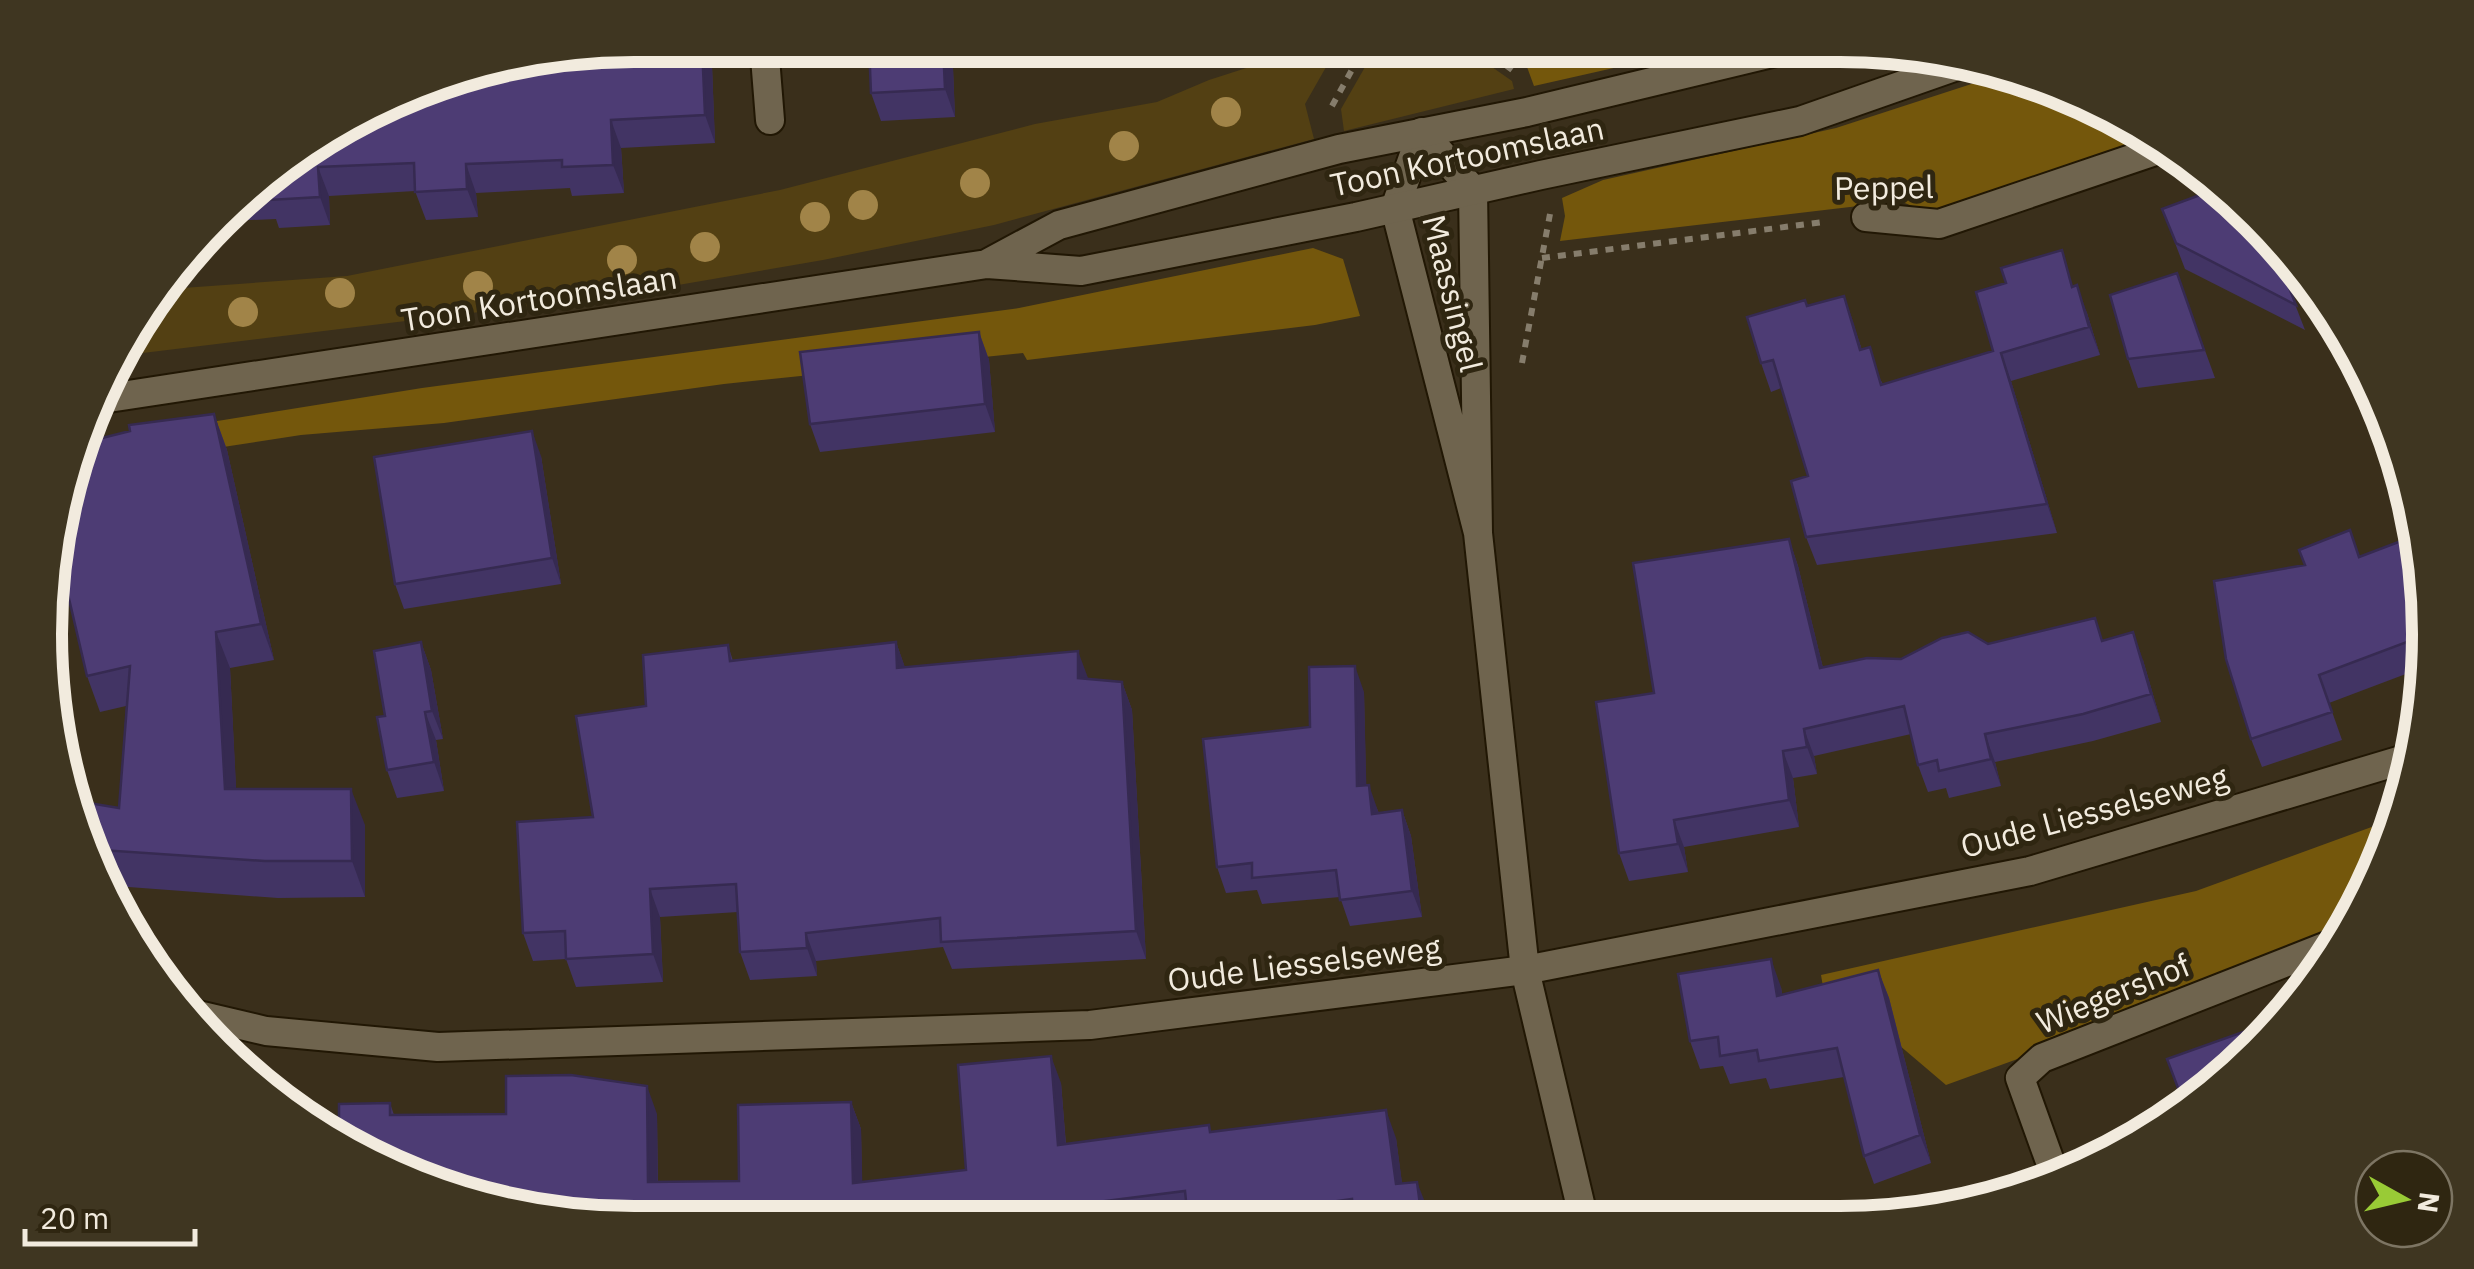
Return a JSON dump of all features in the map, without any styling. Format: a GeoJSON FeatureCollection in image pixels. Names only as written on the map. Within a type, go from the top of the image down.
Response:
{"type":"FeatureCollection","features":[{"type":"Feature","properties":{"kind":"street"},"geometry":{"type":"LineString","coordinates":[[765,62],[770,120]]}},
{"type":"Feature","properties":{"kind":"street","name":"Toon Kortoomslaan"},"geometry":{"type":"LineString","coordinates":[[986,264],[1059,225],[1340,149],[1527,112],[1735,62]]}},
{"type":"Feature","properties":{"kind":"street","name":"Toon Kortoomslaan"},"geometry":{"type":"LineString","coordinates":[[115,396],[322,368],[986,264],[1081,271],[1800,121],[1941,71]]}},
{"type":"Feature","properties":{"kind":"street","name":"Maassingel"},"geometry":{"type":"LineString","coordinates":[[1478,532],[1395,208],[1422,132],[1473,190],[1478,532],[1525,970],[1581,1206]]}},
{"type":"Feature","properties":{"kind":"street","name":"Peppel"},"geometry":{"type":"LineString","coordinates":[[1866,217],[1939,224],[2148,153]]}},
{"type":"Feature","properties":{"kind":"street","name":"Oude Liesselseweg"},"geometry":{"type":"LineString","coordinates":[[210,1018],[266,1032],[418,1045],[1090,1026],[1525,970],[2030,871],[2397,761]]}},
{"type":"Feature","properties":{"kind":"street","name":"Wiegershof"},"geometry":{"type":"LineString","coordinates":[[2051,1166],[2020,1078],[2042,1058],[2316,950]]}},
{"type":"Feature","properties":{"kind":"path"},"geometry":{"type":"LineString","coordinates":[[1340,149],[1331,108],[1356,62]]}},
{"type":"Feature","properties":{"kind":"path","name":"Peppel"},"geometry":{"type":"LineString","coordinates":[[1542,258],[1866,217]]}},
{"type":"Feature","properties":{"kind":"shaded area"},"geometry":{"type":"Polygon","coordinates":[[[1265,62],[1329,62],[1305,104],[1314,139],[994,225],[620,295],[136,354],[179,288],[347,276],[780,190],[1035,124],[1157,102],[1265,62]]]}},
{"type":"Feature","properties":{"kind":"shaded area"},"geometry":{"type":"Polygon","coordinates":[[[1368,62],[1485,62],[1512,81],[1514,89],[1344,131],[1341,109],[1368,62]]]}},
{"type":"Feature","properties":{"kind":"shaded area"},"geometry":{"type":"Polygon","coordinates":[[[1520,62],[1640,62],[1534,86],[1527,67],[1520,62]]]}},
{"type":"Feature","properties":{"kind":"shaded area"},"geometry":{"type":"Polygon","coordinates":[[[1982,81],[2058,106],[2134,144],[1936,216],[1893,198],[1867,205],[1560,241],[1565,216],[1562,198],[1603,180],[1836,128],[1982,81]]]}},
{"type":"Feature","properties":{"kind":"shaded area"},"geometry":{"type":"Polygon","coordinates":[[[1313,248],[1343,259],[1360,316],[1315,325],[1027,360],[1023,353],[724,384],[444,423],[301,435],[105,465],[106,439],[422,388],[1019,308],[1313,248]]]}},
{"type":"Feature","properties":{"kind":"shaded area"},"geometry":{"type":"Polygon","coordinates":[[[2379,824],[2353,887],[2316,950],[1946,1085],[1879,1028],[1831,1033],[1821,975],[2196,891],[2379,824]]]}},
{"type":"Feature","properties":{"kind":"building"},"geometry":{"type":"Polygon","coordinates":[[[703,62],[705,115],[611,120],[613,165],[562,167],[562,160],[466,164],[467,189],[415,192],[414,163],[318,167],[320,197],[269,200],[268,195],[286,181],[348,139],[451,93],[560,67],[703,62]]]}},
{"type":"Feature","properties":{"kind":"building"},"geometry":{"type":"Polygon","coordinates":[[[870,62],[944,62],[945,89],[871,93],[870,62]]]}},
{"type":"Feature","properties":{"kind":"building"},"geometry":{"type":"Polygon","coordinates":[[[2204,194],[2270,257],[2284,275],[2296,305],[2176,243],[2162,209],[2204,194]]]}},
{"type":"Feature","properties":{"kind":"building"},"geometry":{"type":"Polygon","coordinates":[[[2062,250],[2089,327],[2001,353],[2047,504],[1806,537],[1791,481],[1808,476],[1773,360],[1761,363],[1747,317],[1805,300],[1807,306],[1844,296],[1860,350],[1870,347],[1881,385],[1993,351],[1976,292],[2006,283],[2001,268],[2062,250]]]}},
{"type":"Feature","properties":{"kind":"building"},"geometry":{"type":"Polygon","coordinates":[[[2177,273],[2204,350],[2128,359],[2110,295],[2177,273]]]}},
{"type":"Feature","properties":{"kind":"building"},"geometry":{"type":"Polygon","coordinates":[[[979,332],[985,404],[810,424],[800,352],[979,332]]]}},
{"type":"Feature","properties":{"kind":"building"},"geometry":{"type":"Polygon","coordinates":[[[214,414],[261,624],[216,632],[225,789],[351,789],[352,861],[265,861],[105,850],[88,803],[119,808],[130,666],[87,676],[65,582],[73,523],[77,507],[81,507],[79,498],[97,439],[130,431],[129,425],[214,414]]]}},
{"type":"Feature","properties":{"kind":"building"},"geometry":{"type":"Polygon","coordinates":[[[532,431],[552,558],[395,584],[374,457],[532,431]]]}},
{"type":"Feature","properties":{"kind":"building"},"geometry":{"type":"Polygon","coordinates":[[[2350,530],[2359,557],[2404,540],[2412,640],[2319,675],[2332,712],[2251,739],[2226,659],[2214,581],[2305,565],[2299,550],[2350,530]]]}},
{"type":"Feature","properties":{"kind":"building"},"geometry":{"type":"Polygon","coordinates":[[[1789,539],[1820,668],[1867,658],[1901,659],[1942,638],[1968,632],[1988,644],[2095,618],[2102,641],[2133,632],[2151,694],[2083,714],[1985,734],[1991,759],[1939,771],[1937,760],[1918,765],[1904,706],[1804,729],[1807,747],[1783,751],[1789,800],[1674,820],[1678,844],[1619,853],[1596,702],[1654,693],[1633,563],[1789,539]]]}},
{"type":"Feature","properties":{"kind":"building"},"geometry":{"type":"Polygon","coordinates":[[[421,642],[432,711],[425,712],[434,762],[387,770],[377,717],[385,716],[374,651],[421,642]]]}},
{"type":"Feature","properties":{"kind":"building"},"geometry":{"type":"Polygon","coordinates":[[[896,642],[897,668],[1078,651],[1078,678],[1122,682],[1136,931],[941,942],[940,918],[806,933],[807,948],[740,952],[736,884],[650,889],[653,954],[566,959],[565,931],[523,933],[517,822],[593,817],[576,716],[646,706],[643,655],[728,645],[730,661],[896,642]]]}},
{"type":"Feature","properties":{"kind":"building"},"geometry":{"type":"Polygon","coordinates":[[[1355,666],[1357,786],[1369,785],[1372,814],[1402,810],[1412,891],[1340,900],[1336,870],[1252,878],[1252,863],[1217,867],[1203,739],[1310,727],[1309,667],[1355,666]]]}},
{"type":"Feature","properties":{"kind":"building"},"geometry":{"type":"Polygon","coordinates":[[[1771,959],[1777,996],[1878,970],[1920,1135],[1864,1156],[1837,1048],[1759,1061],[1757,1050],[1720,1056],[1718,1037],[1690,1041],[1678,974],[1771,959]]]}},
{"type":"Feature","properties":{"kind":"building"},"geometry":{"type":"Polygon","coordinates":[[[2255,1028],[2180,1094],[2167,1059],[2255,1028]]]}},
{"type":"Feature","properties":{"kind":"building"},"geometry":{"type":"Polygon","coordinates":[[[1051,1056],[1058,1145],[1209,1125],[1210,1132],[1386,1110],[1396,1184],[1417,1182],[1420,1206],[1353,1206],[1352,1199],[1303,1206],[1186,1206],[1185,1191],[1097,1202],[1097,1206],[597,1205],[486,1187],[416,1163],[339,1124],[339,1104],[390,1103],[390,1115],[506,1114],[506,1076],[571,1075],[647,1086],[648,1182],[739,1181],[738,1105],[851,1102],[853,1183],[966,1170],[958,1065],[1051,1056]]]}}]}
